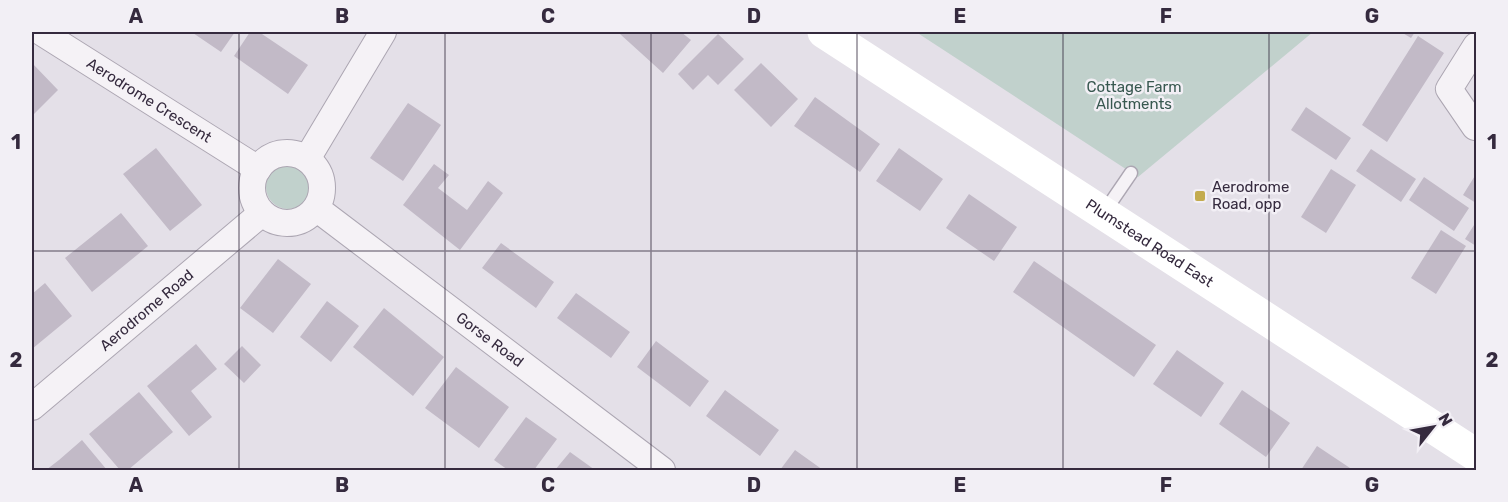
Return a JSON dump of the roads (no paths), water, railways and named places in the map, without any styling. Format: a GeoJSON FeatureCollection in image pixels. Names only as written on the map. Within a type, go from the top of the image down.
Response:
{"type":"FeatureCollection","features":[{"type":"Feature","properties":{"kind":"street","name":"Aerodrome Crescent"},"geometry":{"type":"LineString","coordinates":[[40,32],[258,169]]}},
{"type":"Feature","properties":{"kind":"street"},"geometry":{"type":"LineString","coordinates":[[307,159],[383,32]]}},
{"type":"Feature","properties":{"kind":"street","name":"Plumstead Road East"},"geometry":{"type":"LineString","coordinates":[[824,32],[1476,455]]}},
{"type":"Feature","properties":{"kind":"street"},"geometry":{"type":"LineString","coordinates":[[1476,46],[1449,89],[1476,128]]}},
{"type":"Feature","properties":{"kind":"street"},"geometry":{"type":"LineString","coordinates":[[298,154],[307,159],[315,167],[320,177],[321,199],[316,208],[307,217],[296,222],[284,223],[272,220],[262,213],[252,191],[253,179],[258,169],[266,160],[276,155],[298,154]]}},
{"type":"Feature","properties":{"kind":"street","name":"Gorse Road"},"geometry":{"type":"LineString","coordinates":[[316,208],[663,471]]}},
{"type":"Feature","properties":{"kind":"street","name":"Aerodrome Road"},"geometry":{"type":"LineString","coordinates":[[32,407],[262,213]]}},
{"type":"Feature","properties":{"kind":"lane"},"geometry":{"type":"LineString","coordinates":[[1103,214],[1131,173]]}},
{"type":"Feature","properties":{"kind":"place","name":"Aerodrome Road, opp"},"geometry":{"type":"Point","coordinates":[1200,196]}},
{"type":"Feature","properties":{"kind":"park label","name":"Cottage Farm Allotments"},"geometry":{"type":"Point","coordinates":[1134,96]}}]}
